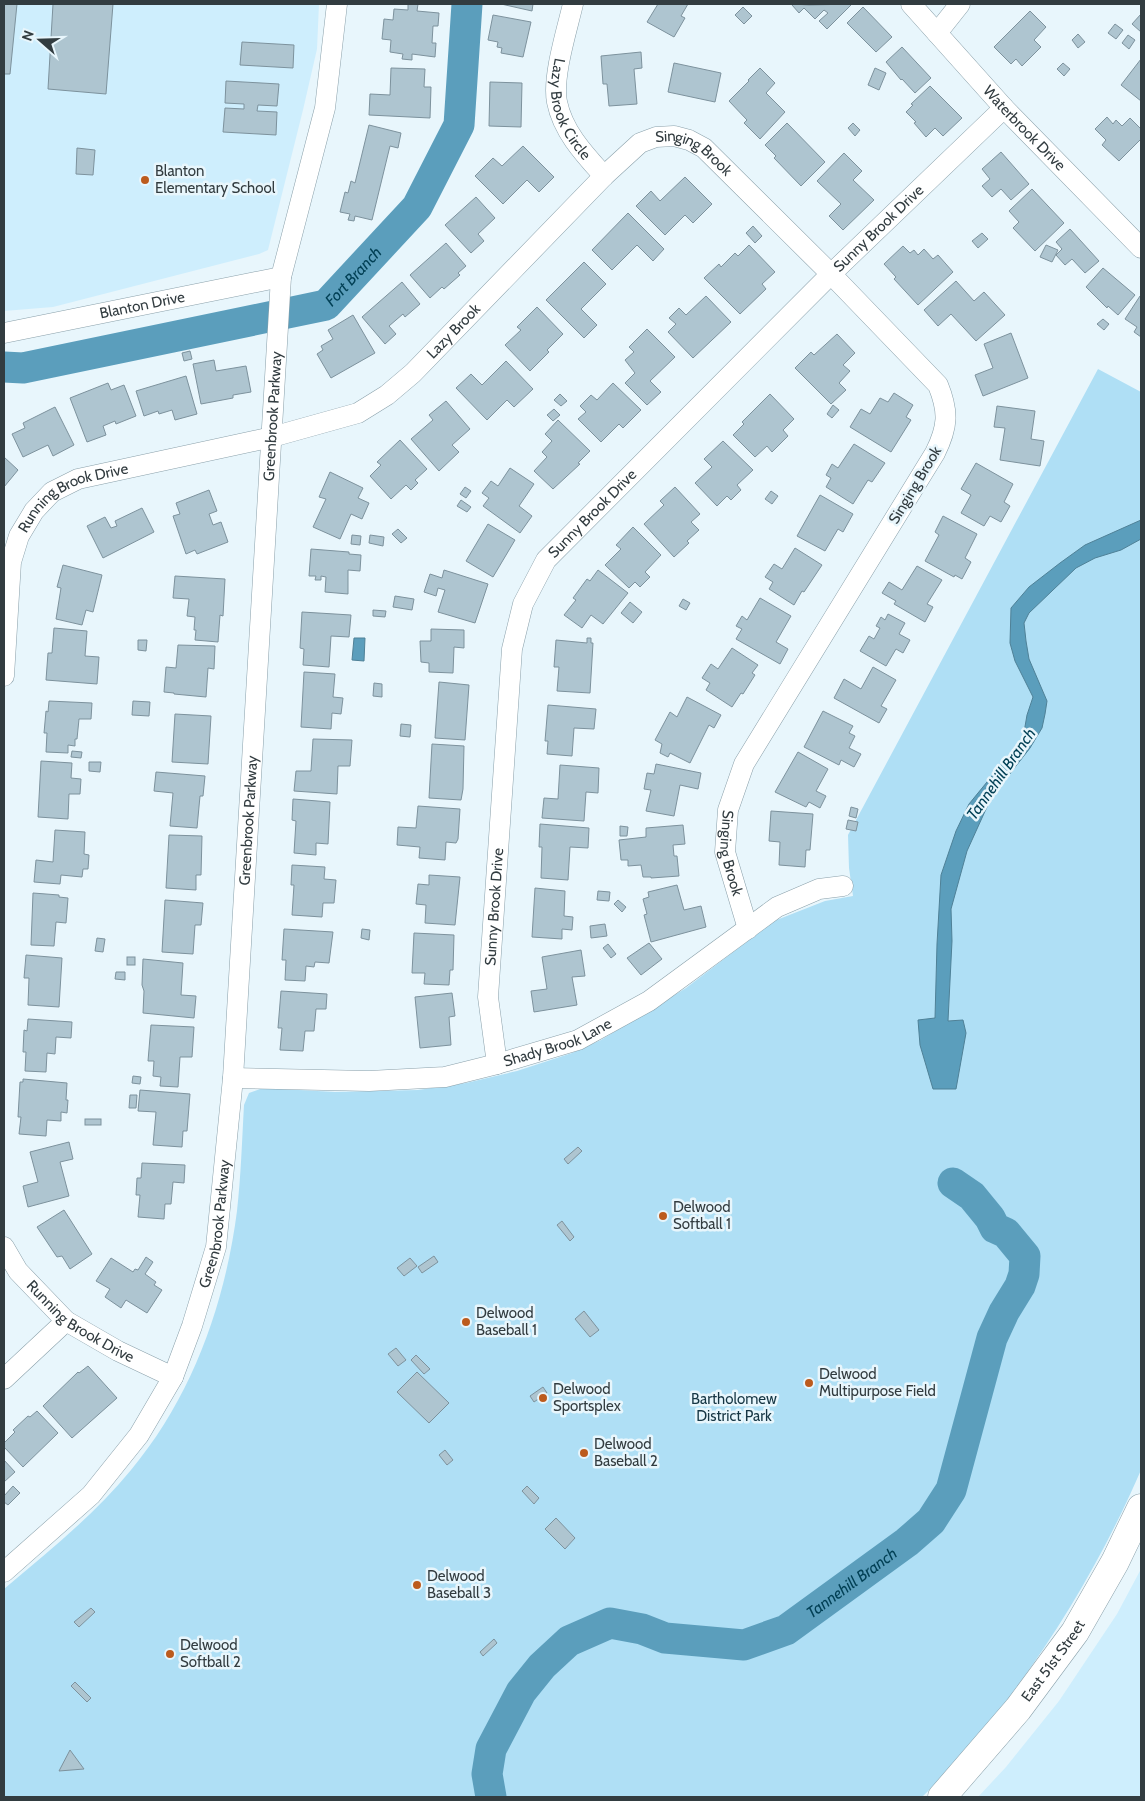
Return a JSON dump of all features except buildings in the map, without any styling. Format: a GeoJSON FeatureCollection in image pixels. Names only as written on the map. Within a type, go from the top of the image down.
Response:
{"type":"FeatureCollection","features":[{"type":"Feature","properties":{"kind":"main road","name":"East 51st Street"},"geometry":{"type":"LineString","coordinates":[[942,1797],[1018,1709],[1075,1632],[1115,1562],[1141,1508]]}},
{"type":"Feature","properties":{"kind":"street","name":"Greenbrook Parkway"},"geometry":{"type":"LineString","coordinates":[[4,1572],[91,1495],[139,1435],[173,1377],[192,1326],[216,1247],[234,1078],[281,285],[325,108],[337,4]]}},
{"type":"Feature","properties":{"kind":"street","name":"Lazy Brook Circle"},"geometry":{"type":"LineString","coordinates":[[573,4],[558,70],[557,101],[565,126],[582,151],[604,176]]}},
{"type":"Feature","properties":{"kind":"street","name":"Waterbrook Drive"},"geometry":{"type":"LineString","coordinates":[[911,4],[1004,108],[1138,237]]}},
{"type":"Feature","properties":{"kind":"street"},"geometry":{"type":"LineString","coordinates":[[937,33],[960,4]]}},
{"type":"Feature","properties":{"kind":"street","name":"Sunny Brook Drive"},"geometry":{"type":"LineString","coordinates":[[497,1064],[488,998],[512,649],[523,604],[546,560],[831,274],[1004,108]]}},
{"type":"Feature","properties":{"kind":"street","name":"Singing Brook"},"geometry":{"type":"LineString","coordinates":[[604,176],[640,144],[656,137],[674,136],[690,140],[704,148],[831,274],[938,385],[944,400],[946,418],[944,436],[935,453],[744,764],[728,810],[725,852],[748,929]]}},
{"type":"Feature","properties":{"kind":"street","name":"Lazy Brook"},"geometry":{"type":"LineString","coordinates":[[272,437],[358,413],[387,395],[413,372],[604,176]]}},
{"type":"Feature","properties":{"kind":"street","name":"Blanton Drive"},"geometry":{"type":"LineString","coordinates":[[4,333],[281,285]]}},
{"type":"Feature","properties":{"kind":"street","name":"Running Brook Drive"},"geometry":{"type":"LineString","coordinates":[[4,676],[11,562],[19,536],[34,511],[52,492],[78,479],[272,437]]}},
{"type":"Feature","properties":{"kind":"street","name":"Shady Brook Lane"},"geometry":{"type":"LineString","coordinates":[[234,1078],[369,1081],[444,1077],[497,1064],[578,1040],[641,1005],[777,907],[819,889],[844,886]]}},
{"type":"Feature","properties":{"kind":"street","name":"Running Brook Drive"},"geometry":{"type":"LineString","coordinates":[[4,1247],[18,1271],[66,1320],[118,1351],[173,1377]]}},
{"type":"Feature","properties":{"kind":"street"},"geometry":{"type":"LineString","coordinates":[[4,1379],[66,1320]]}},
{"type":"Feature","properties":{"kind":"shaded area","name":"Blanton Elementary School"},"geometry":{"type":"Polygon","coordinates":[[[4,4],[319,4],[317,49],[268,250],[259,254],[53,307],[4,311],[4,4]]]}},
{"type":"Feature","properties":{"kind":"shaded area"},"geometry":{"type":"Polygon","coordinates":[[[1141,1569],[1141,1797],[978,1797],[1006,1767],[1059,1701],[1117,1614],[1141,1569]]]}},
{"type":"Feature","properties":{"kind":"green space","name":"Bartholomew District Park"},"geometry":{"type":"Polygon","coordinates":[[[1098,369],[1141,392],[1141,1470],[1099,1557],[1074,1601],[1018,1685],[955,1763],[922,1797],[4,1797],[4,1589],[70,1532],[117,1487],[153,1442],[172,1412],[188,1380],[214,1315],[232,1246],[237,1211],[244,1105],[249,1093],[263,1088],[335,1092],[418,1090],[466,1083],[517,1071],[572,1053],[601,1040],[686,988],[774,921],[825,901],[853,896],[849,868],[848,835],[1098,369]]]}},
{"type":"Feature","properties":{"kind":"water"},"geometry":{"type":"Polygon","coordinates":[[[1141,520],[1141,539],[1121,550],[1095,558],[1076,568],[1029,613],[1024,623],[1029,659],[1047,701],[1045,714],[1042,728],[1030,748],[991,798],[967,851],[951,909],[952,941],[948,1021],[963,1020],[966,1033],[956,1089],[933,1089],[920,1045],[918,1020],[935,1018],[941,875],[956,831],[969,804],[1023,738],[1027,715],[1033,697],[1015,661],[1010,643],[1011,608],[1029,587],[1085,545],[1141,520]]]}},
{"type":"Feature","properties":{"kind":"water"},"geometry":{"type":"Polygon","coordinates":[[[354,638],[365,638],[364,661],[352,660],[354,638]]]}},
{"type":"Feature","properties":{"kind":"waterway","name":"Fort Branch"},"geometry":{"type":"LineString","coordinates":[[4,367],[23,368],[326,305],[417,207],[459,125],[467,4]]}},
{"type":"Feature","properties":{"kind":"waterway","name":"Tannehill Branch"},"geometry":{"type":"LineString","coordinates":[[491,1797],[487,1774],[491,1749],[521,1692],[542,1666],[569,1641],[610,1623],[642,1629],[665,1638],[744,1645],[786,1630],[907,1542],[931,1521],[951,1490],[992,1338],[1004,1312],[1020,1286],[1024,1274],[1025,1256],[1006,1233],[995,1228],[990,1218],[972,1196],[953,1183]]}},
{"type":"Feature","properties":{"kind":"place","name":"Blanton Elementary School"},"geometry":{"type":"Point","coordinates":[145,180]}},
{"type":"Feature","properties":{"kind":"place","name":"Delwood Softball 1"},"geometry":{"type":"Point","coordinates":[663,1216]}},
{"type":"Feature","properties":{"kind":"place","name":"Delwood Baseball 1"},"geometry":{"type":"Point","coordinates":[466,1322]}},
{"type":"Feature","properties":{"kind":"place","name":"Delwood Multipurpose Field"},"geometry":{"type":"Point","coordinates":[809,1383]}},
{"type":"Feature","properties":{"kind":"place","name":"Delwood Sportsplex"},"geometry":{"type":"Point","coordinates":[543,1398]}},
{"type":"Feature","properties":{"kind":"place","name":"Delwood Baseball 2"},"geometry":{"type":"Point","coordinates":[584,1453]}},
{"type":"Feature","properties":{"kind":"place","name":"Delwood Baseball 3"},"geometry":{"type":"Point","coordinates":[417,1585]}},
{"type":"Feature","properties":{"kind":"place","name":"Delwood Softball 2"},"geometry":{"type":"Point","coordinates":[170,1654]}}]}
